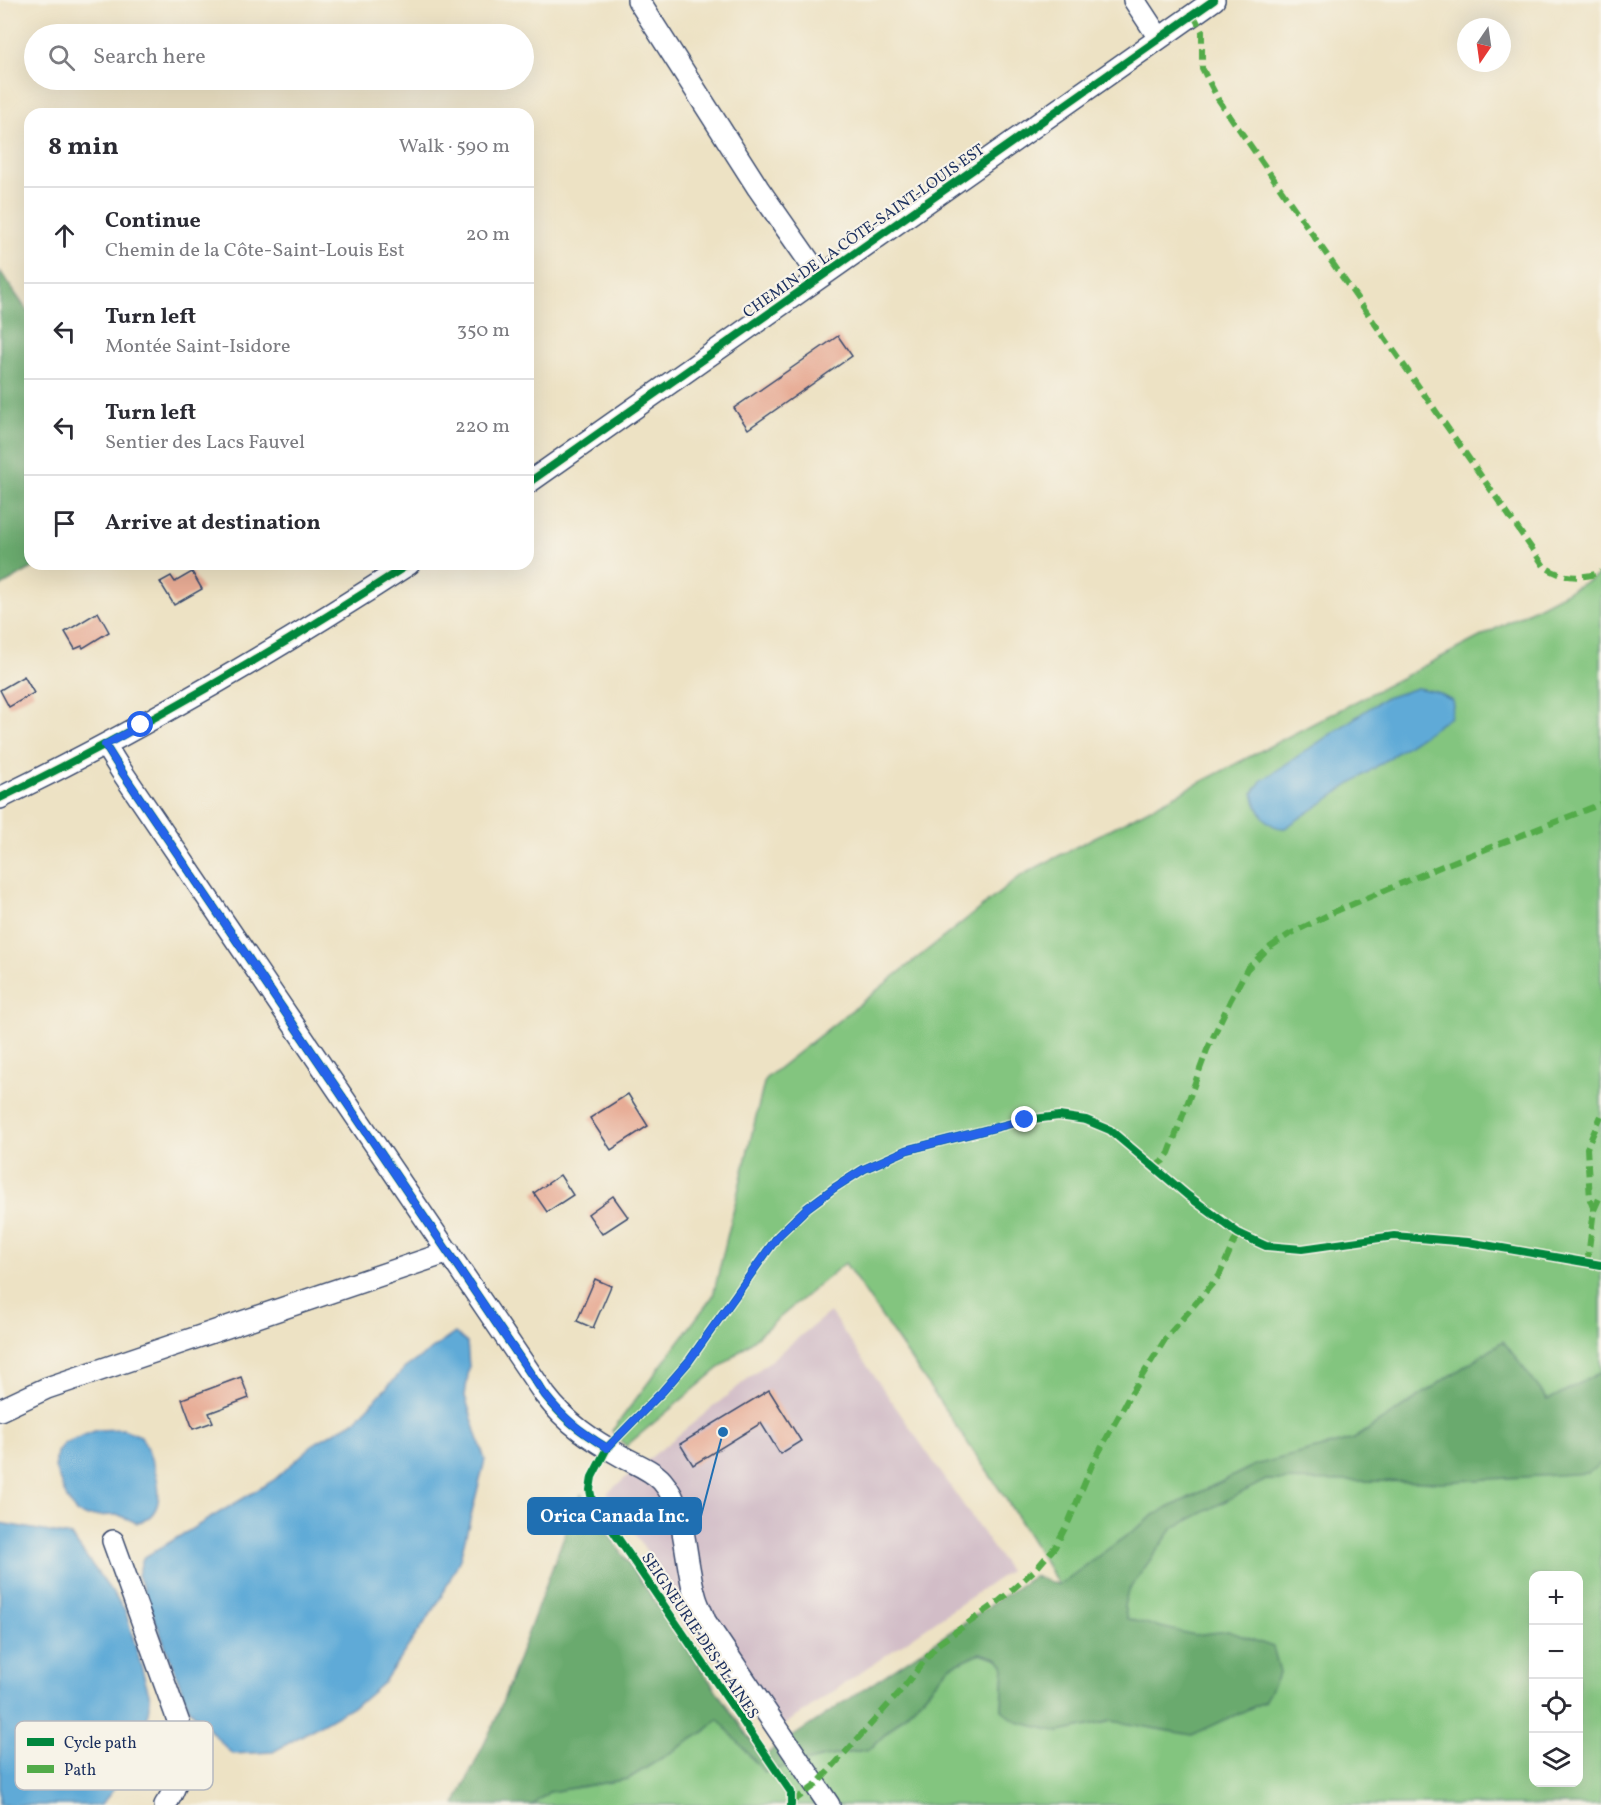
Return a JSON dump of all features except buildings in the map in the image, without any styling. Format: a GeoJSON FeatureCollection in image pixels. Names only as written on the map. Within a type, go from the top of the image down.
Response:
{"type":"FeatureCollection","features":[{"type":"Feature","properties":{"kind":"street"},"geometry":{"type":"LineString","coordinates":[[638,0],[758,188],[820,277]]}},
{"type":"Feature","properties":{"kind":"street"},"geometry":{"type":"LineString","coordinates":[[1134,0],[1159,38]]}},
{"type":"Feature","properties":{"kind":"street","name":"CHEMIN DE LA CÔTE-SAINT-LOUIS EST"},"geometry":{"type":"LineString","coordinates":[[534,479],[1214,0]]}},
{"type":"Feature","properties":{"kind":"street"},"geometry":{"type":"LineString","coordinates":[[0,798],[105,745],[234,673],[400,570]]}},
{"type":"Feature","properties":{"kind":"street"},"geometry":{"type":"LineString","coordinates":[[105,745],[552,1405],[575,1428],[650,1471],[662,1481],[673,1497],[681,1524],[695,1594],[705,1621],[829,1805]]}},
{"type":"Feature","properties":{"kind":"street"},"geometry":{"type":"LineString","coordinates":[[0,1410],[47,1388],[449,1252]]}},
{"type":"Feature","properties":{"kind":"street"},"geometry":{"type":"LineString","coordinates":[[113,1540],[178,1721]]}},
{"type":"Feature","properties":{"kind":"street"},"geometry":{"type":"LineString","coordinates":[[165,1805],[173,1790]]}},
{"type":"Feature","properties":{"kind":"shaded area"},"geometry":{"type":"Polygon","coordinates":[[[830,1312],[1009,1571],[771,1734],[607,1493],[830,1312]]]}},
{"type":"Feature","properties":{"kind":"green space"},"geometry":{"type":"Polygon","coordinates":[[[0,271],[24,306],[24,570],[29,570],[0,587],[0,271]]]}},
{"type":"Feature","properties":{"kind":"green space"},"geometry":{"type":"Polygon","coordinates":[[[1601,574],[1601,1805],[532,1805],[549,1792],[628,1779],[704,1732],[718,1718],[764,1772],[824,1757],[870,1749],[924,1696],[949,1667],[980,1653],[997,1658],[1004,1665],[1002,1710],[1059,1732],[1112,1721],[1163,1730],[1063,1583],[1059,1585],[1006,1499],[845,1263],[626,1446],[612,1431],[713,1296],[765,1079],[1022,875],[1601,574]]]}},
{"type":"Feature","properties":{"kind":"green space"},"geometry":{"type":"Polygon","coordinates":[[[1503,1341],[1548,1400],[1601,1372],[1601,1463],[1588,1473],[1442,1482],[1266,1480],[1173,1528],[1128,1591],[1124,1606],[1127,1619],[1194,1635],[1228,1631],[1273,1647],[1280,1672],[1264,1702],[1192,1735],[1112,1721],[1059,1732],[1017,1722],[1002,1710],[1004,1665],[997,1658],[980,1653],[949,1667],[924,1696],[870,1749],[824,1757],[764,1772],[718,1719],[704,1732],[628,1779],[549,1792],[532,1805],[455,1805],[496,1719],[581,1494],[762,1757],[1034,1576],[1059,1585],[1156,1514],[1255,1465],[1354,1439],[1503,1341]]]}},
{"type":"Feature","properties":{"kind":"water"},"geometry":{"type":"Polygon","coordinates":[[[1417,688],[1437,692],[1452,700],[1450,717],[1285,828],[1273,825],[1263,817],[1253,793],[1261,781],[1383,699],[1417,688]]]}},
{"type":"Feature","properties":{"kind":"water"},"geometry":{"type":"Polygon","coordinates":[[[455,1333],[467,1343],[469,1367],[465,1396],[485,1460],[460,1559],[438,1603],[383,1683],[362,1701],[273,1752],[232,1754],[213,1734],[213,1721],[201,1721],[189,1708],[138,1575],[143,1558],[274,1480],[315,1443],[356,1420],[405,1368],[455,1333]]]}},
{"type":"Feature","properties":{"kind":"water"},"geometry":{"type":"Polygon","coordinates":[[[123,1429],[141,1436],[151,1458],[158,1485],[159,1497],[156,1509],[149,1517],[137,1523],[119,1515],[85,1516],[76,1513],[67,1499],[55,1468],[57,1452],[64,1443],[97,1430],[123,1429]]]}},
{"type":"Feature","properties":{"kind":"water"},"geometry":{"type":"Polygon","coordinates":[[[0,1523],[71,1536],[125,1610],[150,1697],[147,1721],[15,1721],[15,1790],[113,1790],[101,1805],[0,1805],[0,1523]]]}},
{"type":"Feature","properties":{"kind":"marked path"},"geometry":{"type":"LineString","coordinates":[[1193,14],[1202,31],[1202,68],[1218,99],[1544,566],[1557,573],[1572,576],[1586,576],[1601,572]]}},
{"type":"Feature","properties":{"kind":"marked path"},"geometry":{"type":"LineString","coordinates":[[1154,1167],[1169,1153],[1207,1050],[1230,1001],[1247,969],[1270,947],[1288,935],[1334,912],[1440,867],[1601,804]]}},
{"type":"Feature","properties":{"kind":"marked path"},"geometry":{"type":"LineString","coordinates":[[1587,1264],[1594,1210],[1590,1200],[1587,1148],[1601,1116]]}},
{"type":"Feature","properties":{"kind":"marked path"},"geometry":{"type":"LineString","coordinates":[[1594,1210],[1601,1194]]}},
{"type":"Feature","properties":{"kind":"marked path"},"geometry":{"type":"LineString","coordinates":[[792,1802],[816,1785],[898,1694],[938,1644],[997,1603],[1036,1569],[1055,1547],[1069,1521],[1092,1465],[1130,1395],[1166,1338],[1219,1276],[1238,1233]]}},
{"type":"Feature","properties":{"kind":"cycle path"},"geometry":{"type":"LineString","coordinates":[[534,479],[1214,0]]}},
{"type":"Feature","properties":{"kind":"cycle path"},"geometry":{"type":"LineString","coordinates":[[0,798],[53,772],[208,687],[399,570]]}},
{"type":"Feature","properties":{"kind":"cycle path"},"geometry":{"type":"LineString","coordinates":[[105,745],[545,1395],[573,1424],[607,1448]]}},
{"type":"Feature","properties":{"kind":"cycle path","name":"SEIGNEURIE DES PLAINES"},"geometry":{"type":"LineString","coordinates":[[791,1805],[791,1792],[592,1500],[590,1490],[592,1477],[607,1448],[689,1361],[778,1236],[807,1208],[834,1188],[864,1169],[907,1150],[1025,1120],[1059,1116],[1086,1120],[1110,1130],[1187,1195],[1238,1233],[1266,1246],[1302,1249],[1394,1236],[1468,1242],[1601,1265]]}},
{"type":"Feature","properties":{"kind":"place","name":"Orica Canada Inc."},"geometry":{"type":"Point","coordinates":[723,1432]}},
{"type":"Feature","properties":{"kind":"route"},"geometry":{"type":"LineString","coordinates":[[141,725],[105,745],[120,769],[545,1395],[575,1428],[607,1448],[689,1361],[778,1236],[807,1208],[864,1169],[907,1150],[1025,1120]]}}]}
